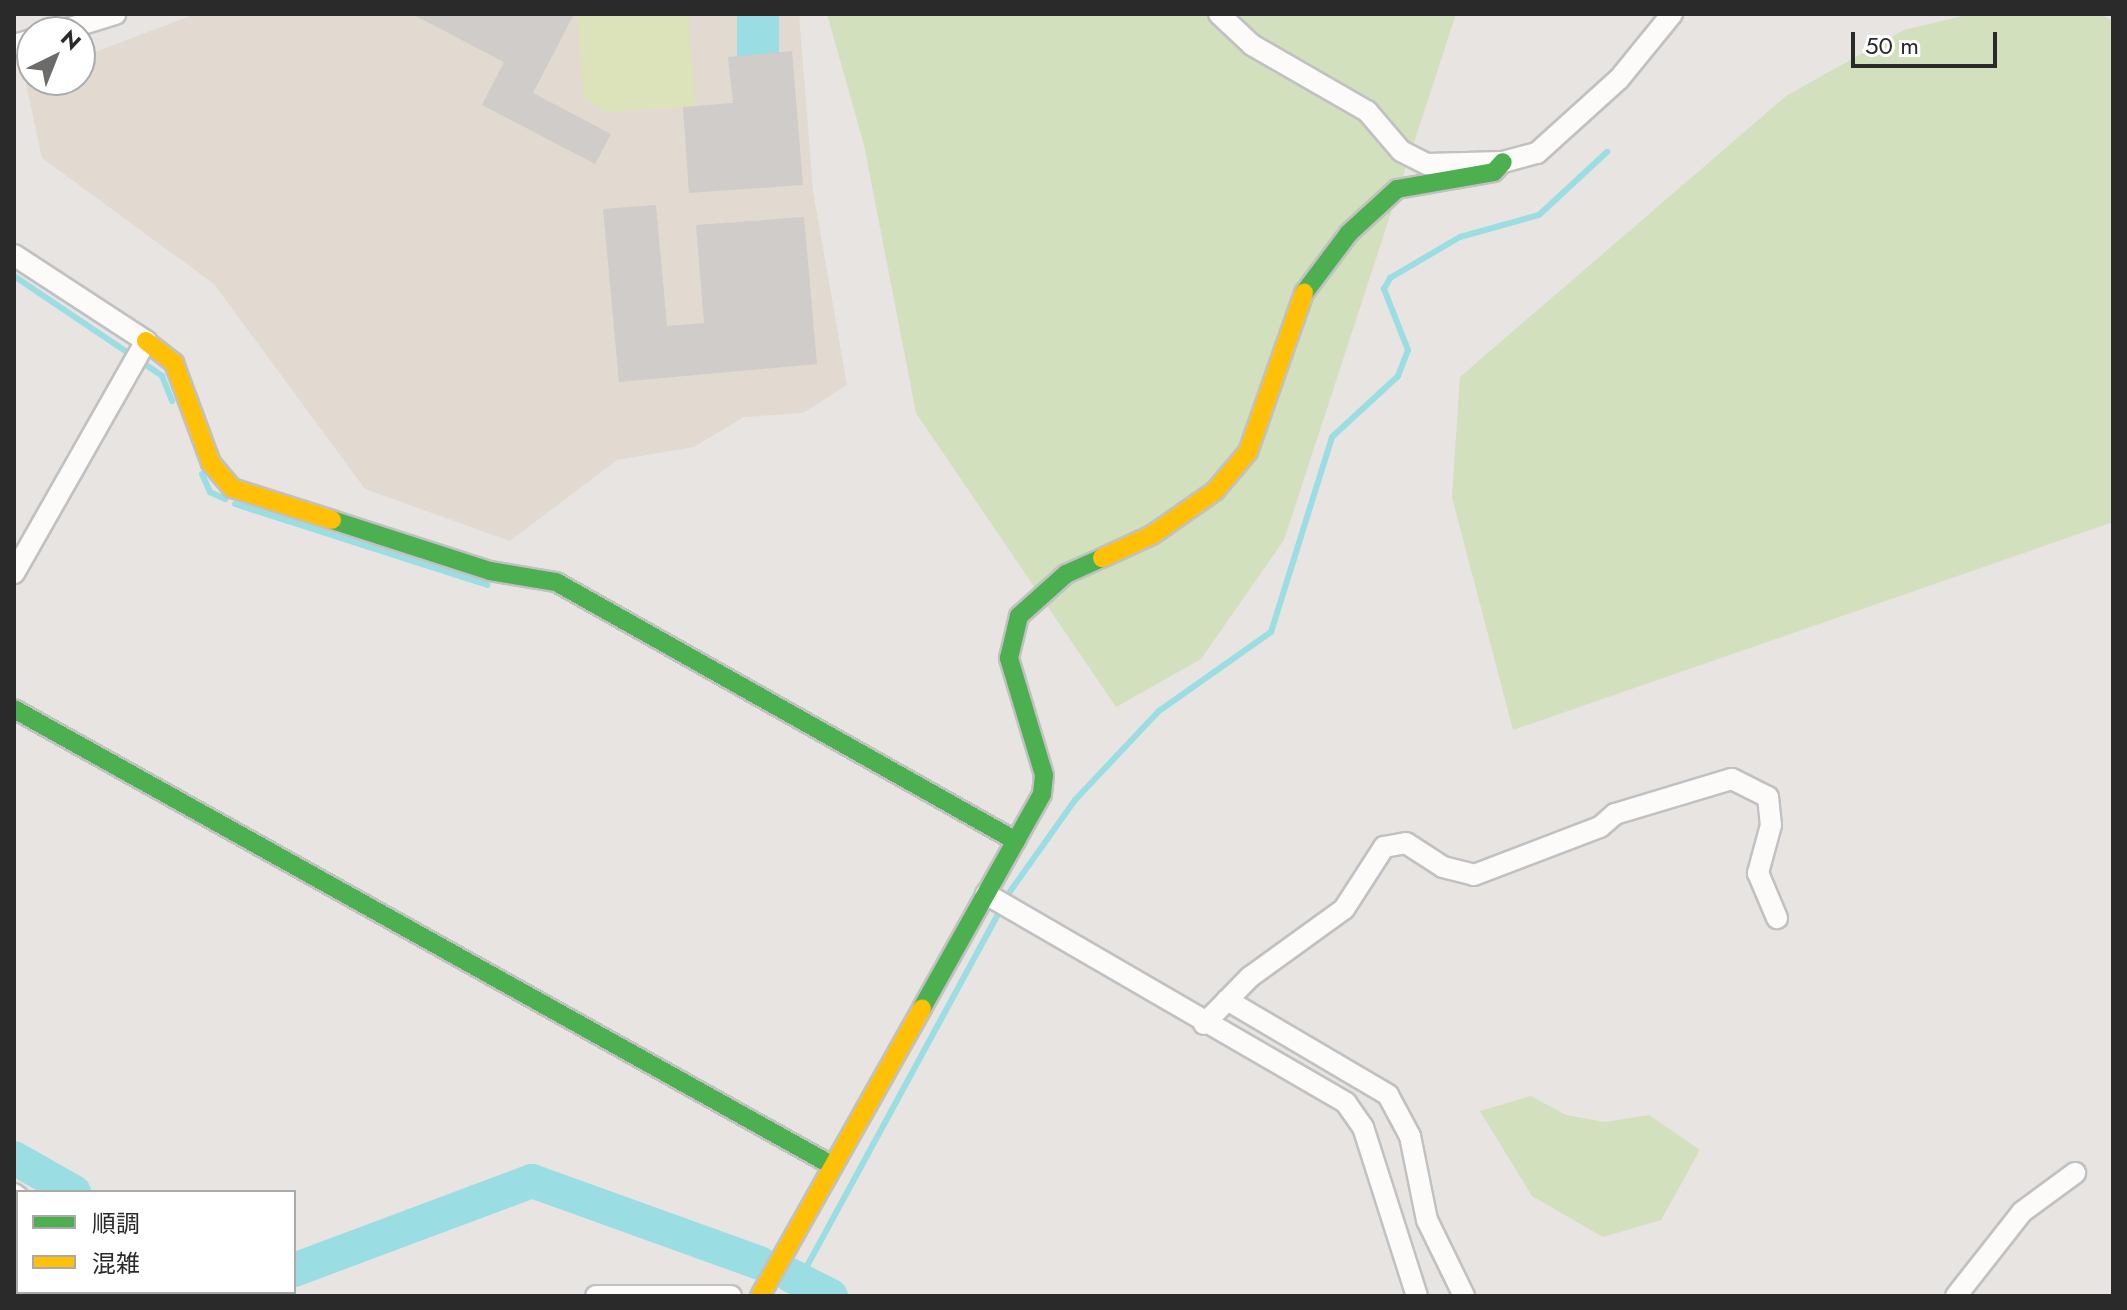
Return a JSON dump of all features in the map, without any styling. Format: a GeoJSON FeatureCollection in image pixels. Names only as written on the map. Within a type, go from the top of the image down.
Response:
{"type":"FeatureCollection","features":[{"type":"Feature","properties":{"kind":"street"},"geometry":{"type":"LineString","coordinates":[[1219,14],[1252,45],[1367,111],[1414,162],[1503,162],[1537,153],[1564,132],[1672,14]]}},
{"type":"Feature","properties":{"kind":"street"},"geometry":{"type":"LineString","coordinates":[[760,1296],[1042,794],[1044,775],[1009,658],[1019,616],[1066,574],[1152,535],[1215,491],[1248,452],[1309,280],[1349,233],[1397,189],[1494,172],[1503,162]]}},
{"type":"Feature","properties":{"kind":"street"},"geometry":{"type":"LineString","coordinates":[[14,255],[140,350],[174,363],[211,463],[232,488],[490,571],[556,582],[1016,841]]}},
{"type":"Feature","properties":{"kind":"street"},"geometry":{"type":"LineString","coordinates":[[14,573],[140,350]]}},
{"type":"Feature","properties":{"kind":"street"},"geometry":{"type":"LineString","coordinates":[[14,709],[833,1166]]}},
{"type":"Feature","properties":{"kind":"street"},"geometry":{"type":"LineString","coordinates":[[1204,1024],[1227,1000],[1344,909],[1384,847],[1406,843],[1443,867],[1474,875],[1600,827],[1624,810],[1653,808],[1732,779],[1768,797],[1771,825],[1758,873],[1777,918]]}},
{"type":"Feature","properties":{"kind":"street"},"geometry":{"type":"LineString","coordinates":[[986,894],[1204,1024],[1263,1050],[1356,1113],[1417,1296]]}},
{"type":"Feature","properties":{"kind":"street"},"geometry":{"type":"LineString","coordinates":[[1227,1000],[1388,1095],[1410,1136],[1427,1220],[1464,1296]]}},
{"type":"Feature","properties":{"kind":"street"},"geometry":{"type":"LineString","coordinates":[[1956,1296],[2022,1212],[2075,1173]]}},
{"type":"Feature","properties":{"kind":"street"},"geometry":{"type":"LineString","coordinates":[[596,1296],[731,1296]]}},
{"type":"Feature","properties":{"kind":"shaded area"},"geometry":{"type":"Polygon","coordinates":[[[195,14],[799,14],[813,191],[847,385],[803,413],[744,417],[694,447],[617,460],[510,541],[365,489],[214,284],[42,158],[29,96],[96,96],[96,52],[195,14]]]}},
{"type":"Feature","properties":{"kind":"green space"},"geometry":{"type":"Polygon","coordinates":[[[577,14],[688,14],[695,106],[607,112],[584,99],[577,14]]]}},
{"type":"Feature","properties":{"kind":"green space"},"geometry":{"type":"Polygon","coordinates":[[[827,14],[1456,14],[1284,540],[1201,659],[1116,707],[916,413],[864,145],[827,14]]]}},
{"type":"Feature","properties":{"kind":"green space"},"geometry":{"type":"Polygon","coordinates":[[[1971,14],[2100,14],[2113,21],[2113,522],[1513,730],[1452,497],[1460,377],[1786,96],[1904,30],[1971,14]]]}},
{"type":"Feature","properties":{"kind":"green space"},"geometry":{"type":"Polygon","coordinates":[[[1531,1096],[1566,1115],[1605,1122],[1649,1115],[1700,1150],[1661,1220],[1603,1237],[1532,1196],[1480,1111],[1531,1096]]]}},
{"type":"Feature","properties":{"kind":"water"},"geometry":{"type":"Polygon","coordinates":[[[737,14],[779,14],[779,56],[737,56],[737,14]]]}},
{"type":"Feature","properties":{"kind":"building"},"geometry":{"type":"Polygon","coordinates":[[[412,14],[574,14],[533,93],[611,134],[595,164],[482,105],[504,62],[412,14]]]}},
{"type":"Feature","properties":{"kind":"building"},"geometry":{"type":"Polygon","coordinates":[[[792,51],[803,185],[689,193],[683,107],[733,103],[728,57],[792,51]]]}},
{"type":"Feature","properties":{"kind":"building"},"geometry":{"type":"Polygon","coordinates":[[[656,205],[667,326],[704,323],[696,225],[804,217],[817,364],[619,382],[603,209],[656,205]]]}},
{"type":"Feature","properties":{"kind":"waterway"},"geometry":{"type":"LineString","coordinates":[[1009,893],[1075,800],[1159,711],[1271,632],[1332,437],[1398,376],[1408,350],[1384,289],[1390,278],[1460,237],[1539,215],[1607,152]]}},
{"type":"Feature","properties":{"kind":"waterway"},"geometry":{"type":"LineString","coordinates":[[14,276],[162,376],[172,401]]}},
{"type":"Feature","properties":{"kind":"waterway"},"geometry":{"type":"LineString","coordinates":[[202,474],[210,492],[225,499]]}},
{"type":"Feature","properties":{"kind":"waterway"},"geometry":{"type":"LineString","coordinates":[[235,504],[487,585]]}},
{"type":"Feature","properties":{"kind":"waterway"},"geometry":{"type":"LineString","coordinates":[[800,1279],[999,913]]}},
{"type":"Feature","properties":{"kind":"waterway"},"geometry":{"type":"LineString","coordinates":[[14,1158],[70,1190]]}},
{"type":"Feature","properties":{"kind":"waterway"},"geometry":{"type":"LineString","coordinates":[[296,1269],[532,1181],[760,1263]]}},
{"type":"Feature","properties":{"kind":"waterway"},"geometry":{"type":"LineString","coordinates":[[790,1275],[831,1296]]}},
{"type":"Feature","properties":{"kind":"traffic: fast"},"geometry":{"type":"LineString","coordinates":[[1304,293],[1349,233],[1397,189],[1494,172],[1503,162]]}},
{"type":"Feature","properties":{"kind":"traffic: fast"},"geometry":{"type":"LineString","coordinates":[[332,520],[490,571],[556,582],[1016,841]]}},
{"type":"Feature","properties":{"kind":"traffic: fast"},"geometry":{"type":"LineString","coordinates":[[922,1008],[1042,794],[1044,775],[1009,658],[1019,616],[1066,574],[1102,558]]}},
{"type":"Feature","properties":{"kind":"traffic: fast"},"geometry":{"type":"LineString","coordinates":[[14,709],[833,1166]]}},
{"type":"Feature","properties":{"kind":"traffic: slow"},"geometry":{"type":"LineString","coordinates":[[1102,558],[1152,535],[1215,491],[1248,452],[1304,293]]}},
{"type":"Feature","properties":{"kind":"traffic: slow"},"geometry":{"type":"LineString","coordinates":[[146,341],[174,363],[211,463],[232,488],[332,520]]}},
{"type":"Feature","properties":{"kind":"traffic: slow"},"geometry":{"type":"LineString","coordinates":[[760,1296],[922,1008]]}}]}
